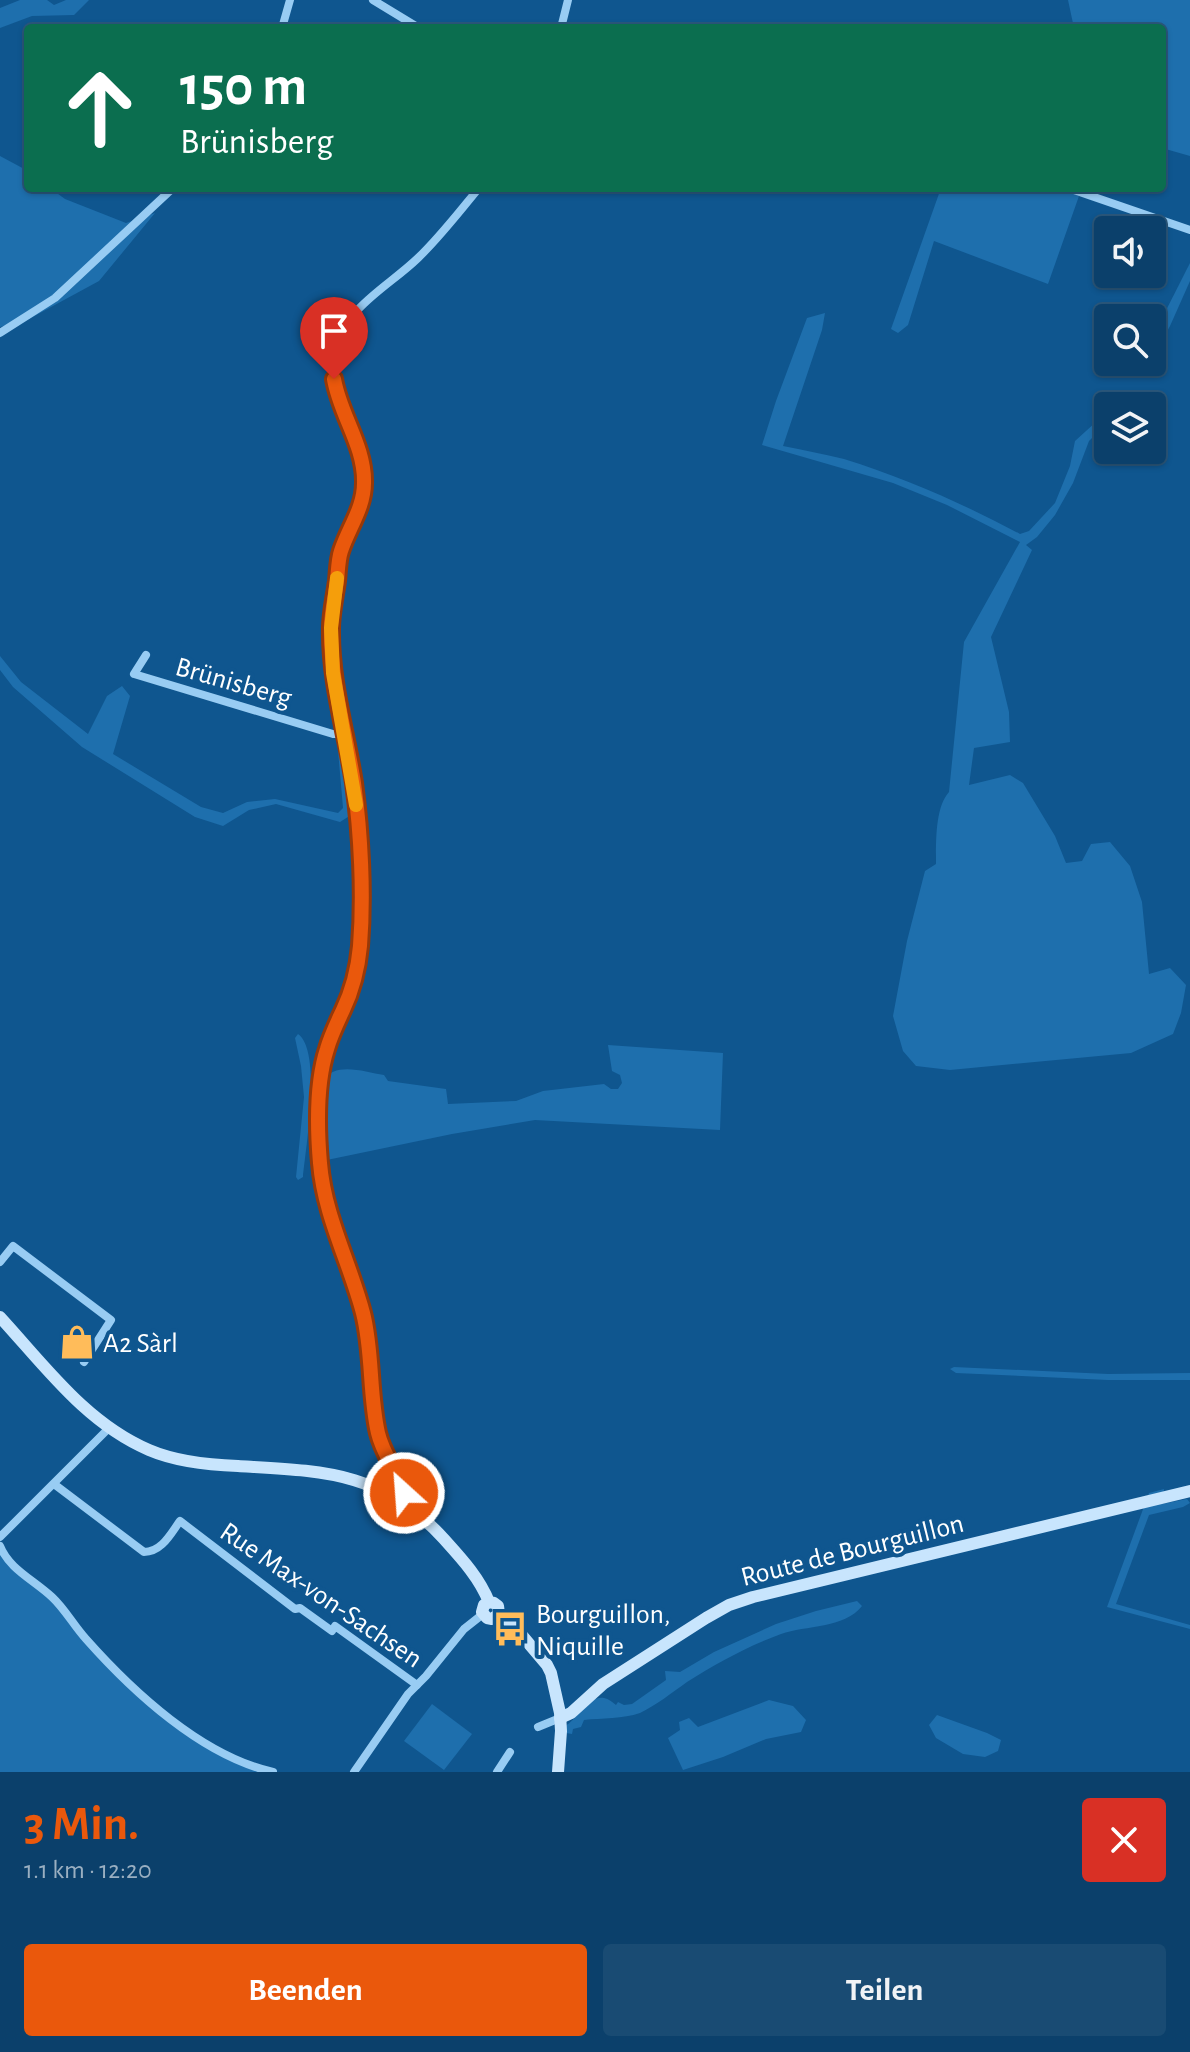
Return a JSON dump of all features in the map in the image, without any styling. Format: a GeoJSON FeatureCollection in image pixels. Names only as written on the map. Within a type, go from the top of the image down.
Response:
{"type":"FeatureCollection","features":[{"type":"Feature","properties":{"kind":"main road"},"geometry":{"type":"LineString","coordinates":[[0,1317],[101,1423],[151,1451],[172,1458],[220,1465],[327,1473],[378,1488],[404,1503],[434,1529],[478,1580],[486,1608],[497,1604],[499,1614],[514,1626],[547,1665],[560,1718],[558,1772]]}},
{"type":"Feature","properties":{"kind":"main road","name":"Route de Bourguillon"},"geometry":{"type":"LineString","coordinates":[[560,1718],[571,1713],[620,1672],[706,1618],[741,1601],[1190,1491]]}},
{"type":"Feature","properties":{"kind":"street"},"geometry":{"type":"LineString","coordinates":[[283,24],[290,0]]}},
{"type":"Feature","properties":{"kind":"street"},"geometry":{"type":"LineString","coordinates":[[373,0],[412,24]]}},
{"type":"Feature","properties":{"kind":"street"},"geometry":{"type":"LineString","coordinates":[[562,24],[568,0]]}},
{"type":"Feature","properties":{"kind":"street"},"geometry":{"type":"LineString","coordinates":[[0,333],[55,298],[169,192]]}},
{"type":"Feature","properties":{"kind":"street","name":"Brünisberg"},"geometry":{"type":"LineString","coordinates":[[404,1503],[402,1487],[378,1433],[368,1341],[353,1277],[322,1183],[320,1160],[320,1091],[324,1060],[352,987],[360,944],[360,846],[354,784],[333,673],[331,628],[341,551],[361,505],[365,479],[359,451],[339,400],[334,379],[334,359],[345,327],[364,302],[426,250],[476,192]]}},
{"type":"Feature","properties":{"kind":"street"},"geometry":{"type":"LineString","coordinates":[[1080,192],[1190,230]]}},
{"type":"Feature","properties":{"kind":"street","name":"Brünisberg"},"geometry":{"type":"LineString","coordinates":[[146,655],[134,674],[333,734],[344,734]]}},
{"type":"Feature","properties":{"kind":"street"},"geometry":{"type":"LineString","coordinates":[[0,1262],[13,1246],[111,1320],[84,1362]]}},
{"type":"Feature","properties":{"kind":"street"},"geometry":{"type":"LineString","coordinates":[[0,1537],[109,1428]]}},
{"type":"Feature","properties":{"kind":"street","name":"Rue Max-von-Sachsen"},"geometry":{"type":"LineString","coordinates":[[54,1484],[144,1552],[153,1552],[161,1546],[180,1521],[295,1609],[300,1608],[332,1631],[335,1626],[417,1685]]}},
{"type":"Feature","properties":{"kind":"street"},"geometry":{"type":"LineString","coordinates":[[0,1546],[10,1562],[54,1599],[85,1638],[148,1702],[218,1751],[273,1772]]}},
{"type":"Feature","properties":{"kind":"street"},"geometry":{"type":"LineString","coordinates":[[354,1772],[408,1694],[486,1608]]}},
{"type":"Feature","properties":{"kind":"street"},"geometry":{"type":"LineString","coordinates":[[538,1727],[560,1718]]}},
{"type":"Feature","properties":{"kind":"street"},"geometry":{"type":"LineString","coordinates":[[497,1772],[510,1752]]}},
{"type":"Feature","properties":{"kind":"shaded area"},"geometry":{"type":"Polygon","coordinates":[[[20,0],[47,0],[54,5],[66,0],[89,0],[74,15],[32,16],[0,28],[0,8],[20,0]]]}},
{"type":"Feature","properties":{"kind":"shaded area"},"geometry":{"type":"Polygon","coordinates":[[[1068,0],[1190,0],[1190,156],[1166,149],[1166,24],[1073,24],[1068,0]]]}},
{"type":"Feature","properties":{"kind":"shaded area"},"geometry":{"type":"Polygon","coordinates":[[[0,156],[24,169],[24,192],[55,192],[65,199],[126,223],[155,213],[99,281],[29,319],[0,327],[0,156]]]}},
{"type":"Feature","properties":{"kind":"shaded area"},"geometry":{"type":"Polygon","coordinates":[[[940,192],[1070,192],[1079,196],[1048,284],[934,241],[908,325],[898,333],[891,329],[940,192]]]}},
{"type":"Feature","properties":{"kind":"shaded area"},"geometry":{"type":"Polygon","coordinates":[[[1190,263],[1190,281],[1166,333],[1166,310],[1190,263]]]}},
{"type":"Feature","properties":{"kind":"shaded area"},"geometry":{"type":"Polygon","coordinates":[[[825,313],[783,446],[844,459],[889,475],[956,502],[1020,534],[1029,531],[1055,503],[1070,466],[1075,441],[1094,424],[1094,436],[1089,441],[1073,483],[1055,515],[1026,545],[1032,550],[991,637],[1009,712],[1010,742],[974,748],[969,785],[1010,775],[1023,783],[1055,836],[1066,863],[1082,861],[1091,844],[1110,842],[1130,866],[1142,902],[1149,974],[1170,968],[1186,985],[1173,1034],[1131,1053],[950,1070],[916,1066],[903,1051],[893,1016],[907,941],[925,871],[936,864],[939,816],[949,792],[964,642],[1020,542],[947,505],[893,483],[762,445],[807,318],[825,313]]]}},
{"type":"Feature","properties":{"kind":"shaded area"},"geometry":{"type":"Polygon","coordinates":[[[0,656],[21,682],[88,734],[107,696],[122,686],[130,696],[113,754],[201,807],[223,813],[247,802],[275,799],[338,813],[343,808],[338,750],[341,744],[351,815],[340,822],[276,804],[249,810],[223,826],[195,817],[82,747],[13,687],[0,670],[0,656]]]}},
{"type":"Feature","properties":{"kind":"shaded area"},"geometry":{"type":"Polygon","coordinates":[[[298,1034],[309,1059],[311,1101],[303,1177],[298,1180],[304,1097],[295,1038],[298,1034]]]}},
{"type":"Feature","properties":{"kind":"shaded area"},"geometry":{"type":"Polygon","coordinates":[[[608,1045],[723,1053],[720,1130],[535,1120],[322,1161],[323,1081],[335,1071],[359,1070],[384,1075],[388,1081],[446,1089],[448,1104],[516,1101],[543,1091],[604,1084],[618,1089],[622,1083],[620,1075],[612,1071],[608,1045]]]}},
{"type":"Feature","properties":{"kind":"shaded area"},"geometry":{"type":"Polygon","coordinates":[[[950,1369],[1108,1374],[1190,1373],[1190,1380],[1108,1380],[956,1373],[950,1369]]]}},
{"type":"Feature","properties":{"kind":"shaded area"},"geometry":{"type":"Polygon","coordinates":[[[1164,1489],[1162,1504],[1187,1499],[1190,1503],[1149,1515],[1116,1604],[1190,1625],[1190,1629],[1107,1607],[1149,1493],[1164,1489]]]}},
{"type":"Feature","properties":{"kind":"shaded area"},"geometry":{"type":"Polygon","coordinates":[[[0,1553],[52,1601],[83,1639],[181,1730],[267,1772],[0,1772],[0,1553]]]}},
{"type":"Feature","properties":{"kind":"shaded area"},"geometry":{"type":"Polygon","coordinates":[[[857,1601],[862,1606],[845,1619],[781,1634],[733,1655],[640,1713],[584,1720],[581,1727],[573,1729],[572,1734],[566,1733],[565,1726],[593,1700],[604,1698],[616,1705],[618,1702],[632,1704],[666,1680],[665,1671],[680,1672],[714,1652],[776,1624],[857,1601]]]}},
{"type":"Feature","properties":{"kind":"shaded area"},"geometry":{"type":"Polygon","coordinates":[[[769,1700],[793,1706],[806,1720],[801,1732],[766,1739],[683,1770],[668,1738],[680,1730],[679,1722],[689,1718],[698,1727],[769,1700]]]}},
{"type":"Feature","properties":{"kind":"shaded area"},"geometry":{"type":"Polygon","coordinates":[[[432,1704],[472,1734],[444,1770],[404,1741],[432,1704]]]}},
{"type":"Feature","properties":{"kind":"shaded area"},"geometry":{"type":"Polygon","coordinates":[[[937,1715],[1001,1740],[998,1751],[985,1757],[963,1754],[936,1738],[929,1725],[937,1715]]]}},
{"type":"Feature","properties":{"kind":"slow traffic"},"geometry":{"type":"LineString","coordinates":[[337,578],[331,628],[333,673],[356,805]]}},
{"type":"Feature","properties":{"kind":"place","name":"A2 Sàrl"},"geometry":{"type":"Point","coordinates":[77,1342]}},
{"type":"Feature","properties":{"kind":"place","name":"Bourguillon, Niquille"},"geometry":{"type":"Point","coordinates":[510,1629]}},
{"type":"Feature","properties":{"kind":"route"},"geometry":{"type":"LineString","coordinates":[[334,379],[343,413],[359,451],[365,479],[361,505],[341,551],[331,628],[333,673],[354,784],[358,824],[360,928],[356,973],[324,1060],[320,1091],[320,1160],[329,1208],[364,1317],[378,1433],[404,1493]]}}]}
